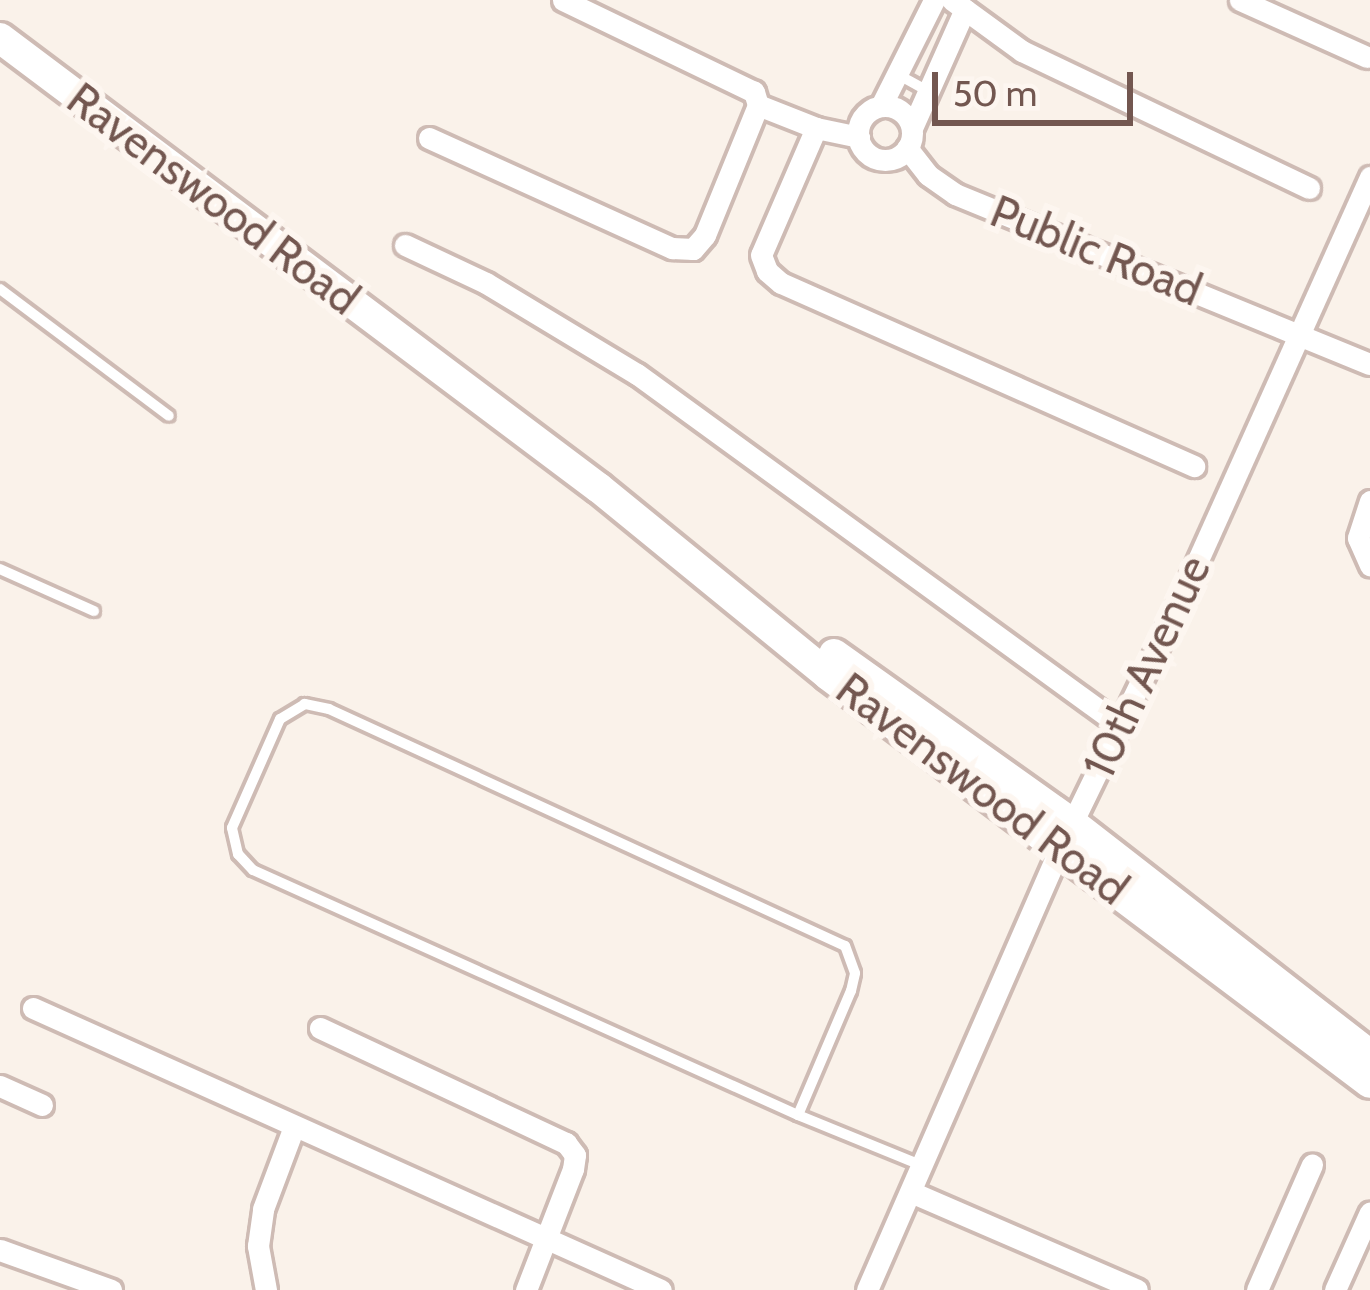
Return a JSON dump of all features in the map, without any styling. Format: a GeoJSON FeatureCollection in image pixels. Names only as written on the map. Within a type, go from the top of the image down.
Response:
{"type":"FeatureCollection","features":[{"type":"Feature","properties":{"kind":"street"},"geometry":{"type":"LineString","coordinates":[[563,0],[742,82],[758,105],[816,128],[859,137],[879,159],[900,156],[910,138],[958,4],[1022,51],[1309,188]]}},
{"type":"Feature","properties":{"kind":"street"},"geometry":{"type":"LineString","coordinates":[[859,137],[863,117],[880,106],[934,0]]}},
{"type":"Feature","properties":{"kind":"street"},"geometry":{"type":"LineString","coordinates":[[1240,0],[1367,57]]}},
{"type":"Feature","properties":{"kind":"street","name":"Ravenswood Road"},"geometry":{"type":"LineString","coordinates":[[0,38],[599,488],[784,642],[1066,835],[1370,1054]]}},
{"type":"Feature","properties":{"kind":"street"},"geometry":{"type":"LineString","coordinates":[[430,138],[673,248],[693,249],[705,235],[758,105]]}},
{"type":"Feature","properties":{"kind":"street"},"geometry":{"type":"LineString","coordinates":[[880,106],[901,111],[910,138]]}},
{"type":"Feature","properties":{"kind":"street"},"geometry":{"type":"LineString","coordinates":[[816,128],[761,255],[767,271],[781,283],[1194,466]]}},
{"type":"Feature","properties":{"kind":"street","name":"Public Road"},"geometry":{"type":"LineString","coordinates":[[910,138],[928,175],[955,194],[1370,364]]}},
{"type":"Feature","properties":{"kind":"street","name":"10th Avenue"},"geometry":{"type":"LineString","coordinates":[[868,1290],[1066,835],[1121,726],[1370,177]]}},
{"type":"Feature","properties":{"kind":"street"},"geometry":{"type":"LineString","coordinates":[[405,245],[506,294],[637,374],[1121,726]]}},
{"type":"Feature","properties":{"kind":"street"},"geometry":{"type":"LineString","coordinates":[[1370,501],[1358,538],[1370,565]]}},
{"type":"Feature","properties":{"kind":"street","name":"Ravenswood Road"},"geometry":{"type":"LineString","coordinates":[[1066,835],[1370,1083]]}},
{"type":"Feature","properties":{"kind":"street"},"geometry":{"type":"LineString","coordinates":[[33,1008],[293,1129],[661,1290]]}},
{"type":"Feature","properties":{"kind":"street"},"geometry":{"type":"LineString","coordinates":[[320,1028],[566,1143],[575,1155],[573,1169],[526,1290]]}},
{"type":"Feature","properties":{"kind":"street"},"geometry":{"type":"LineString","coordinates":[[0,1086],[42,1105]]}},
{"type":"Feature","properties":{"kind":"street"},"geometry":{"type":"LineString","coordinates":[[266,1290],[258,1246],[263,1208],[293,1129]]}},
{"type":"Feature","properties":{"kind":"street"},"geometry":{"type":"LineString","coordinates":[[1257,1290],[1312,1165]]}},
{"type":"Feature","properties":{"kind":"street"},"geometry":{"type":"LineString","coordinates":[[911,1192],[1137,1290]]}},
{"type":"Feature","properties":{"kind":"street"},"geometry":{"type":"LineString","coordinates":[[1335,1290],[1370,1212]]}},
{"type":"Feature","properties":{"kind":"street"},"geometry":{"type":"LineString","coordinates":[[0,1250],[111,1290]]}},
{"type":"Feature","properties":{"kind":"lane"},"geometry":{"type":"LineString","coordinates":[[896,74],[928,92]]}},
{"type":"Feature","properties":{"kind":"lane"},"geometry":{"type":"LineString","coordinates":[[0,289],[169,416]]}},
{"type":"Feature","properties":{"kind":"lane"},"geometry":{"type":"LineString","coordinates":[[0,568],[94,611]]}},
{"type":"Feature","properties":{"kind":"lane"},"geometry":{"type":"LineString","coordinates":[[798,1115],[851,992],[855,973],[844,946],[329,709],[304,704],[280,719],[232,828],[238,854],[253,870],[798,1115],[925,1167]]}}]}
